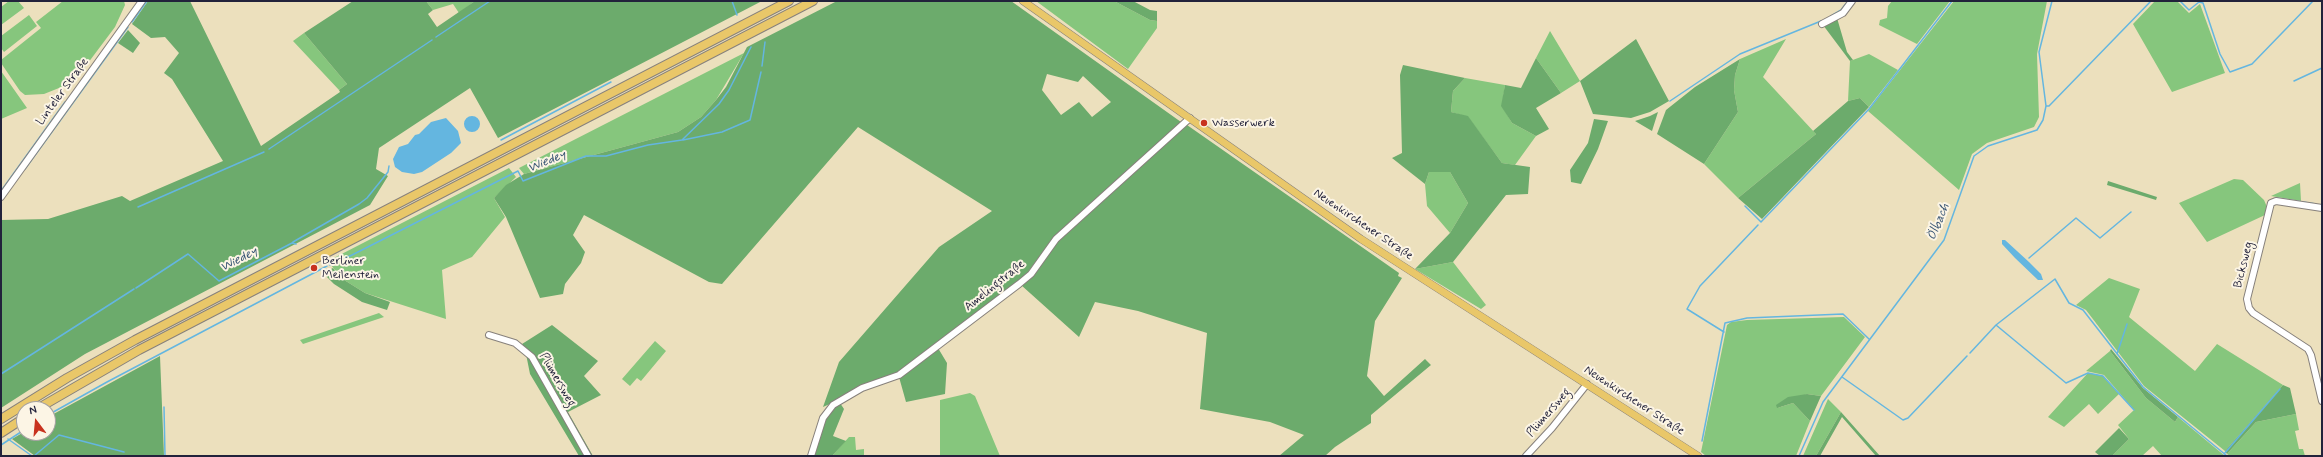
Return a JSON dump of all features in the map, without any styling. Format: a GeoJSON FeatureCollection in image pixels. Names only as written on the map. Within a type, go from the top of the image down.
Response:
{"type":"FeatureCollection","features":[{"type":"Feature","properties":{"kind":"highway"},"geometry":{"type":"LineString","coordinates":[[1,419],[67,378],[136,340],[789,1]]}},
{"type":"Feature","properties":{"kind":"highway"},"geometry":{"type":"LineString","coordinates":[[52,401],[140,350],[813,1]]}},
{"type":"Feature","properties":{"kind":"highway"},"geometry":{"type":"LineString","coordinates":[[1,433],[16,423]]}},
{"type":"Feature","properties":{"kind":"main road","name":"Neuenkirchener Straße"},"geometry":{"type":"LineString","coordinates":[[1023,1],[1361,239],[1698,456]]}},
{"type":"Feature","properties":{"kind":"street","name":"Linteler Straße"},"geometry":{"type":"LineString","coordinates":[[1,197],[142,1]]}},
{"type":"Feature","properties":{"kind":"street"},"geometry":{"type":"LineString","coordinates":[[1822,24],[1843,13],[1852,1]]}},
{"type":"Feature","properties":{"kind":"street","name":"Amelingstraße"},"geometry":{"type":"LineString","coordinates":[[811,456],[823,418],[833,405],[862,388],[899,375],[1019,284],[1031,274],[1056,239],[1190,118]]}},
{"type":"Feature","properties":{"kind":"street","name":"Bicksweg"},"geometry":{"type":"LineString","coordinates":[[2322,208],[2276,201],[2271,203],[2247,298],[2249,308],[2253,313],[2308,349],[2311,355],[2322,400]]}},
{"type":"Feature","properties":{"kind":"street","name":"Plümersweg"},"geometry":{"type":"LineString","coordinates":[[489,335],[515,343],[532,357],[588,456]]}},
{"type":"Feature","properties":{"kind":"street","name":"Plümersweg"},"geometry":{"type":"LineString","coordinates":[[1526,456],[1552,428],[1587,384]]}},
{"type":"Feature","properties":{"kind":"green space"},"geometry":{"type":"Polygon","coordinates":[[[9,1],[18,1],[24,8],[1,25],[1,7],[9,1]]]}},
{"type":"Feature","properties":{"kind":"green space"},"geometry":{"type":"Polygon","coordinates":[[[63,1],[124,1],[125,5],[115,27],[76,79],[69,84],[44,94],[25,95],[20,91],[1,63],[1,60],[41,28],[36,22],[63,1]]]}},
{"type":"Feature","properties":{"kind":"green space"},"geometry":{"type":"Polygon","coordinates":[[[148,1],[190,1],[261,146],[340,92],[339,90],[347,84],[304,33],[353,1],[426,1],[433,10],[428,14],[437,27],[475,1],[762,1],[498,138],[470,88],[379,148],[376,169],[388,176],[370,205],[85,354],[1,408],[1,220],[48,219],[122,196],[130,201],[223,161],[172,79],[164,73],[179,53],[165,37],[151,38],[132,24],[148,1]]]}},
{"type":"Feature","properties":{"kind":"green space"},"geometry":{"type":"Polygon","coordinates":[[[426,1],[475,1],[459,13],[453,4],[433,10],[426,1]]]}},
{"type":"Feature","properties":{"kind":"green space"},"geometry":{"type":"Polygon","coordinates":[[[837,1],[1011,1],[1181,122],[1053,238],[1028,272],[1017,282],[895,375],[823,407],[839,362],[939,247],[992,211],[858,127],[722,284],[709,282],[584,215],[573,235],[585,252],[581,263],[565,284],[563,294],[540,298],[506,217],[494,198],[506,185],[524,174],[678,132],[701,117],[716,100],[726,87],[747,47],[837,1]],[[1047,74],[1042,90],[1061,115],[1079,102],[1092,117],[1111,102],[1083,76],[1078,82],[1047,74]]]}},
{"type":"Feature","properties":{"kind":"green space"},"geometry":{"type":"Polygon","coordinates":[[[1036,1],[1114,1],[1150,20],[1157,21],[1157,28],[1128,69],[1036,1]]]}},
{"type":"Feature","properties":{"kind":"green space"},"geometry":{"type":"Polygon","coordinates":[[[1114,1],[1133,1],[1150,10],[1157,11],[1157,21],[1150,20],[1114,1]]]}},
{"type":"Feature","properties":{"kind":"green space"},"geometry":{"type":"Polygon","coordinates":[[[1892,1],[1950,1],[1917,44],[1879,25],[1880,20],[1887,18],[1888,6],[1892,1]]]}},
{"type":"Feature","properties":{"kind":"green space"},"geometry":{"type":"Polygon","coordinates":[[[1954,1],[2047,1],[2037,54],[2039,117],[2034,127],[1987,143],[1972,154],[1959,190],[1868,111],[1954,1]]]}},
{"type":"Feature","properties":{"kind":"green space"},"geometry":{"type":"Polygon","coordinates":[[[2155,1],[2177,1],[2189,13],[2200,4],[2225,73],[2172,92],[2133,24],[2155,1]]]}},
{"type":"Feature","properties":{"kind":"green space"},"geometry":{"type":"Polygon","coordinates":[[[29,15],[37,26],[4,52],[1,48],[1,36],[29,15]]]}},
{"type":"Feature","properties":{"kind":"green space"},"geometry":{"type":"Polygon","coordinates":[[[1837,18],[1847,52],[1853,60],[1850,61],[1823,25],[1837,18]]]}},
{"type":"Feature","properties":{"kind":"green space"},"geometry":{"type":"Polygon","coordinates":[[[128,30],[140,43],[133,53],[118,43],[128,30]]]}},
{"type":"Feature","properties":{"kind":"green space"},"geometry":{"type":"Polygon","coordinates":[[[1550,31],[1580,81],[1561,93],[1536,58],[1550,31]]]}},
{"type":"Feature","properties":{"kind":"green space"},"geometry":{"type":"Polygon","coordinates":[[[304,33],[347,84],[339,90],[293,41],[304,33]]]}},
{"type":"Feature","properties":{"kind":"green space"},"geometry":{"type":"Polygon","coordinates":[[[1636,39],[1669,101],[1650,112],[1631,118],[1593,114],[1580,81],[1636,39]]]}},
{"type":"Feature","properties":{"kind":"green space"},"geometry":{"type":"Polygon","coordinates":[[[1786,39],[1763,77],[1816,134],[1738,198],[1704,164],[1738,112],[1734,90],[1735,75],[1740,59],[1786,39]]]}},
{"type":"Feature","properties":{"kind":"green space"},"geometry":{"type":"Polygon","coordinates":[[[744,53],[716,100],[701,117],[678,132],[524,174],[519,168],[744,53]]]}},
{"type":"Feature","properties":{"kind":"green space"},"geometry":{"type":"Polygon","coordinates":[[[1869,54],[1898,70],[1869,107],[1860,98],[1848,101],[1850,61],[1869,54]]]}},
{"type":"Feature","properties":{"kind":"green space"},"geometry":{"type":"Polygon","coordinates":[[[1536,58],[1561,93],[1536,108],[1549,129],[1536,136],[1512,123],[1501,106],[1505,85],[1521,88],[1536,58]]]}},
{"type":"Feature","properties":{"kind":"green space"},"geometry":{"type":"Polygon","coordinates":[[[1740,59],[1735,75],[1734,90],[1738,112],[1704,164],[1657,134],[1666,110],[1695,87],[1740,59]]]}},
{"type":"Feature","properties":{"kind":"green space"},"geometry":{"type":"Polygon","coordinates":[[[1403,65],[1465,78],[1453,91],[1451,112],[1468,116],[1502,163],[1530,167],[1528,194],[1506,195],[1453,262],[1415,269],[1450,233],[1468,203],[1450,172],[1429,172],[1425,184],[1392,158],[1402,153],[1400,75],[1403,65]]]}},
{"type":"Feature","properties":{"kind":"green space"},"geometry":{"type":"Polygon","coordinates":[[[1,71],[27,108],[1,119],[1,71]]]}},
{"type":"Feature","properties":{"kind":"green space"},"geometry":{"type":"Polygon","coordinates":[[[1465,78],[1505,85],[1502,106],[1512,123],[1536,136],[1515,165],[1502,163],[1468,117],[1451,112],[1453,91],[1465,78]]]}},
{"type":"Feature","properties":{"kind":"green space"},"geometry":{"type":"Polygon","coordinates":[[[1860,98],[1869,107],[1762,219],[1738,198],[1816,134],[1813,131],[1848,101],[1860,98]]]}},
{"type":"Feature","properties":{"kind":"green space"},"geometry":{"type":"Polygon","coordinates":[[[1658,112],[1652,131],[1635,121],[1650,116],[1658,112]]]}},
{"type":"Feature","properties":{"kind":"green space"},"geometry":{"type":"Polygon","coordinates":[[[1594,119],[1608,121],[1598,149],[1581,184],[1571,182],[1570,170],[1588,143],[1594,119]]]}},
{"type":"Feature","properties":{"kind":"green space"},"geometry":{"type":"Polygon","coordinates":[[[1187,125],[1399,273],[1398,276],[1402,278],[1375,321],[1367,376],[1384,396],[1425,359],[1431,365],[1371,415],[1371,423],[1335,447],[1325,456],[1279,456],[1304,435],[1270,422],[1200,409],[1207,333],[1138,311],[1095,302],[1079,337],[1021,285],[1057,241],[1187,125]]]}},
{"type":"Feature","properties":{"kind":"green space"},"geometry":{"type":"Polygon","coordinates":[[[509,168],[516,177],[494,198],[505,217],[472,257],[442,270],[446,319],[365,293],[341,278],[328,261],[509,168]]]}},
{"type":"Feature","properties":{"kind":"green space"},"geometry":{"type":"Polygon","coordinates":[[[1429,172],[1450,172],[1468,203],[1450,233],[1427,206],[1425,184],[1429,172]]]}},
{"type":"Feature","properties":{"kind":"green space"},"geometry":{"type":"Polygon","coordinates":[[[2234,179],[2243,180],[2264,200],[2267,207],[2265,215],[2207,242],[2179,203],[2234,179]]]}},
{"type":"Feature","properties":{"kind":"green space"},"geometry":{"type":"Polygon","coordinates":[[[2108,181],[2157,197],[2156,200],[2107,185],[2108,181]]]}},
{"type":"Feature","properties":{"kind":"green space"},"geometry":{"type":"Polygon","coordinates":[[[2300,183],[2301,201],[2271,196],[2300,183]]]}},
{"type":"Feature","properties":{"kind":"green space"},"geometry":{"type":"Polygon","coordinates":[[[1453,262],[1486,305],[1481,309],[1415,269],[1453,262]]]}},
{"type":"Feature","properties":{"kind":"green space"},"geometry":{"type":"Polygon","coordinates":[[[333,268],[341,278],[365,293],[390,302],[387,310],[362,302],[334,284],[323,273],[333,268]]]}},
{"type":"Feature","properties":{"kind":"green space"},"geometry":{"type":"Polygon","coordinates":[[[2109,278],[2140,289],[2129,317],[2195,371],[2217,344],[2283,385],[2225,451],[2144,386],[2086,310],[2076,305],[2109,278]]]}},
{"type":"Feature","properties":{"kind":"green space"},"geometry":{"type":"Polygon","coordinates":[[[379,313],[384,317],[303,344],[300,340],[379,313]]]}},
{"type":"Feature","properties":{"kind":"green space"},"geometry":{"type":"Polygon","coordinates":[[[1844,317],[1865,337],[1821,396],[1807,394],[1777,408],[1793,403],[1810,421],[1796,456],[1706,456],[1701,452],[1727,325],[1731,322],[1747,320],[1844,317]]]}},
{"type":"Feature","properties":{"kind":"green space"},"geometry":{"type":"Polygon","coordinates":[[[552,325],[598,361],[584,376],[601,395],[568,412],[593,456],[579,456],[530,374],[526,354],[529,351],[522,344],[552,325]]]}},
{"type":"Feature","properties":{"kind":"green space"},"geometry":{"type":"Polygon","coordinates":[[[655,341],[666,351],[641,381],[637,378],[630,386],[622,379],[655,341]]]}},
{"type":"Feature","properties":{"kind":"green space"},"geometry":{"type":"Polygon","coordinates":[[[938,348],[947,363],[945,394],[906,402],[899,377],[938,348]]]}},
{"type":"Feature","properties":{"kind":"green space"},"geometry":{"type":"Polygon","coordinates":[[[2111,349],[2143,388],[2178,417],[2175,422],[2146,398],[2110,351],[2111,349]]]}},
{"type":"Feature","properties":{"kind":"green space"},"geometry":{"type":"Polygon","coordinates":[[[2110,351],[2146,398],[2175,422],[2178,417],[2225,456],[2162,456],[2153,446],[2142,456],[2112,456],[2129,439],[2118,425],[2134,410],[2104,375],[2086,371],[2110,351]]]}},
{"type":"Feature","properties":{"kind":"green space"},"geometry":{"type":"Polygon","coordinates":[[[160,356],[164,456],[35,456],[12,439],[16,437],[16,441],[56,441],[56,413],[160,356]]]}},
{"type":"Feature","properties":{"kind":"green space"},"geometry":{"type":"Polygon","coordinates":[[[2088,373],[2103,376],[2119,394],[2098,414],[2089,404],[2064,427],[2048,417],[2088,373]]]}},
{"type":"Feature","properties":{"kind":"green space"},"geometry":{"type":"Polygon","coordinates":[[[2283,385],[2290,388],[2296,414],[2256,422],[2227,454],[2225,451],[2283,385]]]}},
{"type":"Feature","properties":{"kind":"green space"},"geometry":{"type":"Polygon","coordinates":[[[970,393],[975,396],[1000,456],[940,456],[940,400],[970,393]]]}},
{"type":"Feature","properties":{"kind":"green space"},"geometry":{"type":"Polygon","coordinates":[[[1807,394],[1821,396],[1810,421],[1793,403],[1777,408],[1776,405],[1788,397],[1807,394]]]}},
{"type":"Feature","properties":{"kind":"green space"},"geometry":{"type":"Polygon","coordinates":[[[1828,399],[1841,412],[1816,456],[1803,456],[1828,399]]]}},
{"type":"Feature","properties":{"kind":"green space"},"geometry":{"type":"Polygon","coordinates":[[[840,403],[844,409],[833,436],[846,441],[832,456],[813,456],[828,412],[840,403]]]}},
{"type":"Feature","properties":{"kind":"green space"},"geometry":{"type":"Polygon","coordinates":[[[1841,412],[1880,456],[1876,456],[1842,417],[1820,456],[1816,456],[1841,412]]]}},
{"type":"Feature","properties":{"kind":"green space"},"geometry":{"type":"Polygon","coordinates":[[[2296,414],[2299,430],[2295,431],[2299,449],[2303,449],[2305,456],[2230,456],[2227,454],[2256,422],[2296,414]]]}},
{"type":"Feature","properties":{"kind":"green space"},"geometry":{"type":"Polygon","coordinates":[[[2119,428],[2129,439],[2112,456],[2100,456],[2095,452],[2119,428]]]}},
{"type":"Feature","properties":{"kind":"green space"},"geometry":{"type":"Polygon","coordinates":[[[849,437],[855,437],[856,450],[864,449],[864,456],[832,456],[849,437]]]}},
{"type":"Feature","properties":{"kind":"water"},"geometry":{"type":"Polygon","coordinates":[[[469,116],[475,116],[480,121],[478,130],[475,132],[469,132],[464,127],[464,121],[469,116]]]}},
{"type":"Feature","properties":{"kind":"water"},"geometry":{"type":"Polygon","coordinates":[[[446,118],[458,131],[461,143],[451,153],[422,172],[414,174],[402,172],[395,167],[393,159],[399,147],[408,144],[415,135],[419,134],[431,122],[446,118]]]}},
{"type":"Feature","properties":{"kind":"water"},"geometry":{"type":"Polygon","coordinates":[[[2002,240],[2005,240],[2029,262],[2041,274],[2043,280],[2038,280],[2015,258],[2002,244],[2002,240]]]}},
{"type":"Feature","properties":{"kind":"waterway"},"geometry":{"type":"LineString","coordinates":[[132,22],[147,1]]}},
{"type":"Feature","properties":{"kind":"waterway"},"geometry":{"type":"LineString","coordinates":[[436,37],[490,1]]}},
{"type":"Feature","properties":{"kind":"waterway","name":"Wiedey"},"geometry":{"type":"LineString","coordinates":[[732,1],[737,15]]}},
{"type":"Feature","properties":{"kind":"waterway"},"geometry":{"type":"LineString","coordinates":[[1831,16],[1841,10],[1848,1]]}},
{"type":"Feature","properties":{"kind":"waterway"},"geometry":{"type":"LineString","coordinates":[[1745,206],[1761,222],[1869,109],[1952,1]]}},
{"type":"Feature","properties":{"kind":"waterway","name":"Ölbach"},"geometry":{"type":"LineString","coordinates":[[1799,456],[1823,402],[1944,240],[1974,156],[1988,146],[2037,130],[2043,120],[2046,106],[2039,52],[2052,1]]}},
{"type":"Feature","properties":{"kind":"waterway"},"geometry":{"type":"LineString","coordinates":[[2046,106],[2049,106],[2151,1]]}},
{"type":"Feature","properties":{"kind":"waterway"},"geometry":{"type":"LineString","coordinates":[[2180,1],[2189,10],[2199,2],[2203,3],[2220,54],[2230,72],[2252,64],[2313,1]]}},
{"type":"Feature","properties":{"kind":"waterway"},"geometry":{"type":"LineString","coordinates":[[1670,101],[1740,54],[1821,21]]}},
{"type":"Feature","properties":{"kind":"waterway"},"geometry":{"type":"LineString","coordinates":[[25,169],[128,27]]}},
{"type":"Feature","properties":{"kind":"waterway"},"geometry":{"type":"LineString","coordinates":[[269,149],[432,40]]}},
{"type":"Feature","properties":{"kind":"waterway"},"geometry":{"type":"LineString","coordinates":[[762,66],[765,42]]}},
{"type":"Feature","properties":{"kind":"waterway","name":"Wiedey"},"geometry":{"type":"LineString","coordinates":[[328,263],[330,265],[352,255],[518,171],[523,181],[586,156],[606,156],[648,145],[682,140],[719,104],[729,90],[751,47]]}},
{"type":"Feature","properties":{"kind":"waterway"},"geometry":{"type":"LineString","coordinates":[[2294,81],[2322,68]]}},
{"type":"Feature","properties":{"kind":"waterway"},"geometry":{"type":"LineString","coordinates":[[683,140],[722,132],[750,120],[761,72]]}},
{"type":"Feature","properties":{"kind":"waterway"},"geometry":{"type":"LineString","coordinates":[[501,140],[611,82]]}},
{"type":"Feature","properties":{"kind":"waterway"},"geometry":{"type":"LineString","coordinates":[[1,191],[65,102]]}},
{"type":"Feature","properties":{"kind":"waterway"},"geometry":{"type":"LineString","coordinates":[[138,207],[264,152]]}},
{"type":"Feature","properties":{"kind":"waterway"},"geometry":{"type":"LineString","coordinates":[[293,242],[367,198],[388,172],[389,166]]}},
{"type":"Feature","properties":{"kind":"waterway"},"geometry":{"type":"LineString","coordinates":[[2276,198],[2316,204]]}},
{"type":"Feature","properties":{"kind":"waterway"},"geometry":{"type":"LineString","coordinates":[[2029,258],[2076,218],[2100,238],[2131,212]]}},
{"type":"Feature","properties":{"kind":"waterway"},"geometry":{"type":"LineString","coordinates":[[1724,332],[1687,309],[1700,286],[1758,225]]}},
{"type":"Feature","properties":{"kind":"waterway","name":"Wiedey"},"geometry":{"type":"LineString","coordinates":[[136,288],[188,254],[219,281],[292,243],[296,244]]}},
{"type":"Feature","properties":{"kind":"waterway"},"geometry":{"type":"LineString","coordinates":[[56,411],[327,266]]}},
{"type":"Feature","properties":{"kind":"waterway"},"geometry":{"type":"LineString","coordinates":[[1970,353],[1996,325],[2055,279],[2069,303],[2083,310],[2143,387],[2227,456]]}},
{"type":"Feature","properties":{"kind":"waterway","name":"Wiedey"},"geometry":{"type":"LineString","coordinates":[[1,374],[134,289]]}},
{"type":"Feature","properties":{"kind":"waterway"},"geometry":{"type":"LineString","coordinates":[[1702,441],[1725,323],[1747,318],[1843,314],[1869,339]]}},
{"type":"Feature","properties":{"kind":"waterway"},"geometry":{"type":"LineString","coordinates":[[2117,354],[2127,324]]}},
{"type":"Feature","properties":{"kind":"waterway"},"geometry":{"type":"LineString","coordinates":[[1996,325],[2066,383],[2088,373],[2103,376],[2134,410]]}},
{"type":"Feature","properties":{"kind":"waterway"},"geometry":{"type":"LineString","coordinates":[[1842,377],[1903,420],[1908,418],[1967,356]]}},
{"type":"Feature","properties":{"kind":"waterway"},"geometry":{"type":"LineString","coordinates":[[2224,454],[2280,389]]}},
{"type":"Feature","properties":{"kind":"waterway"},"geometry":{"type":"LineString","coordinates":[[164,407],[165,456]]}},
{"type":"Feature","properties":{"kind":"waterway"},"geometry":{"type":"LineString","coordinates":[[1,445],[16,435]]}},
{"type":"Feature","properties":{"kind":"waterway"},"geometry":{"type":"LineString","coordinates":[[34,456],[59,435],[124,452]]}},
{"type":"Feature","properties":{"kind":"waterway"},"geometry":{"type":"LineString","coordinates":[[8,439],[32,456]]}},
{"type":"Feature","properties":{"kind":"place","name":"Wasserwerk"},"geometry":{"type":"Point","coordinates":[1204,123]}},
{"type":"Feature","properties":{"kind":"place","name":"Berliner Meilenstein"},"geometry":{"type":"Point","coordinates":[314,268]}}]}
